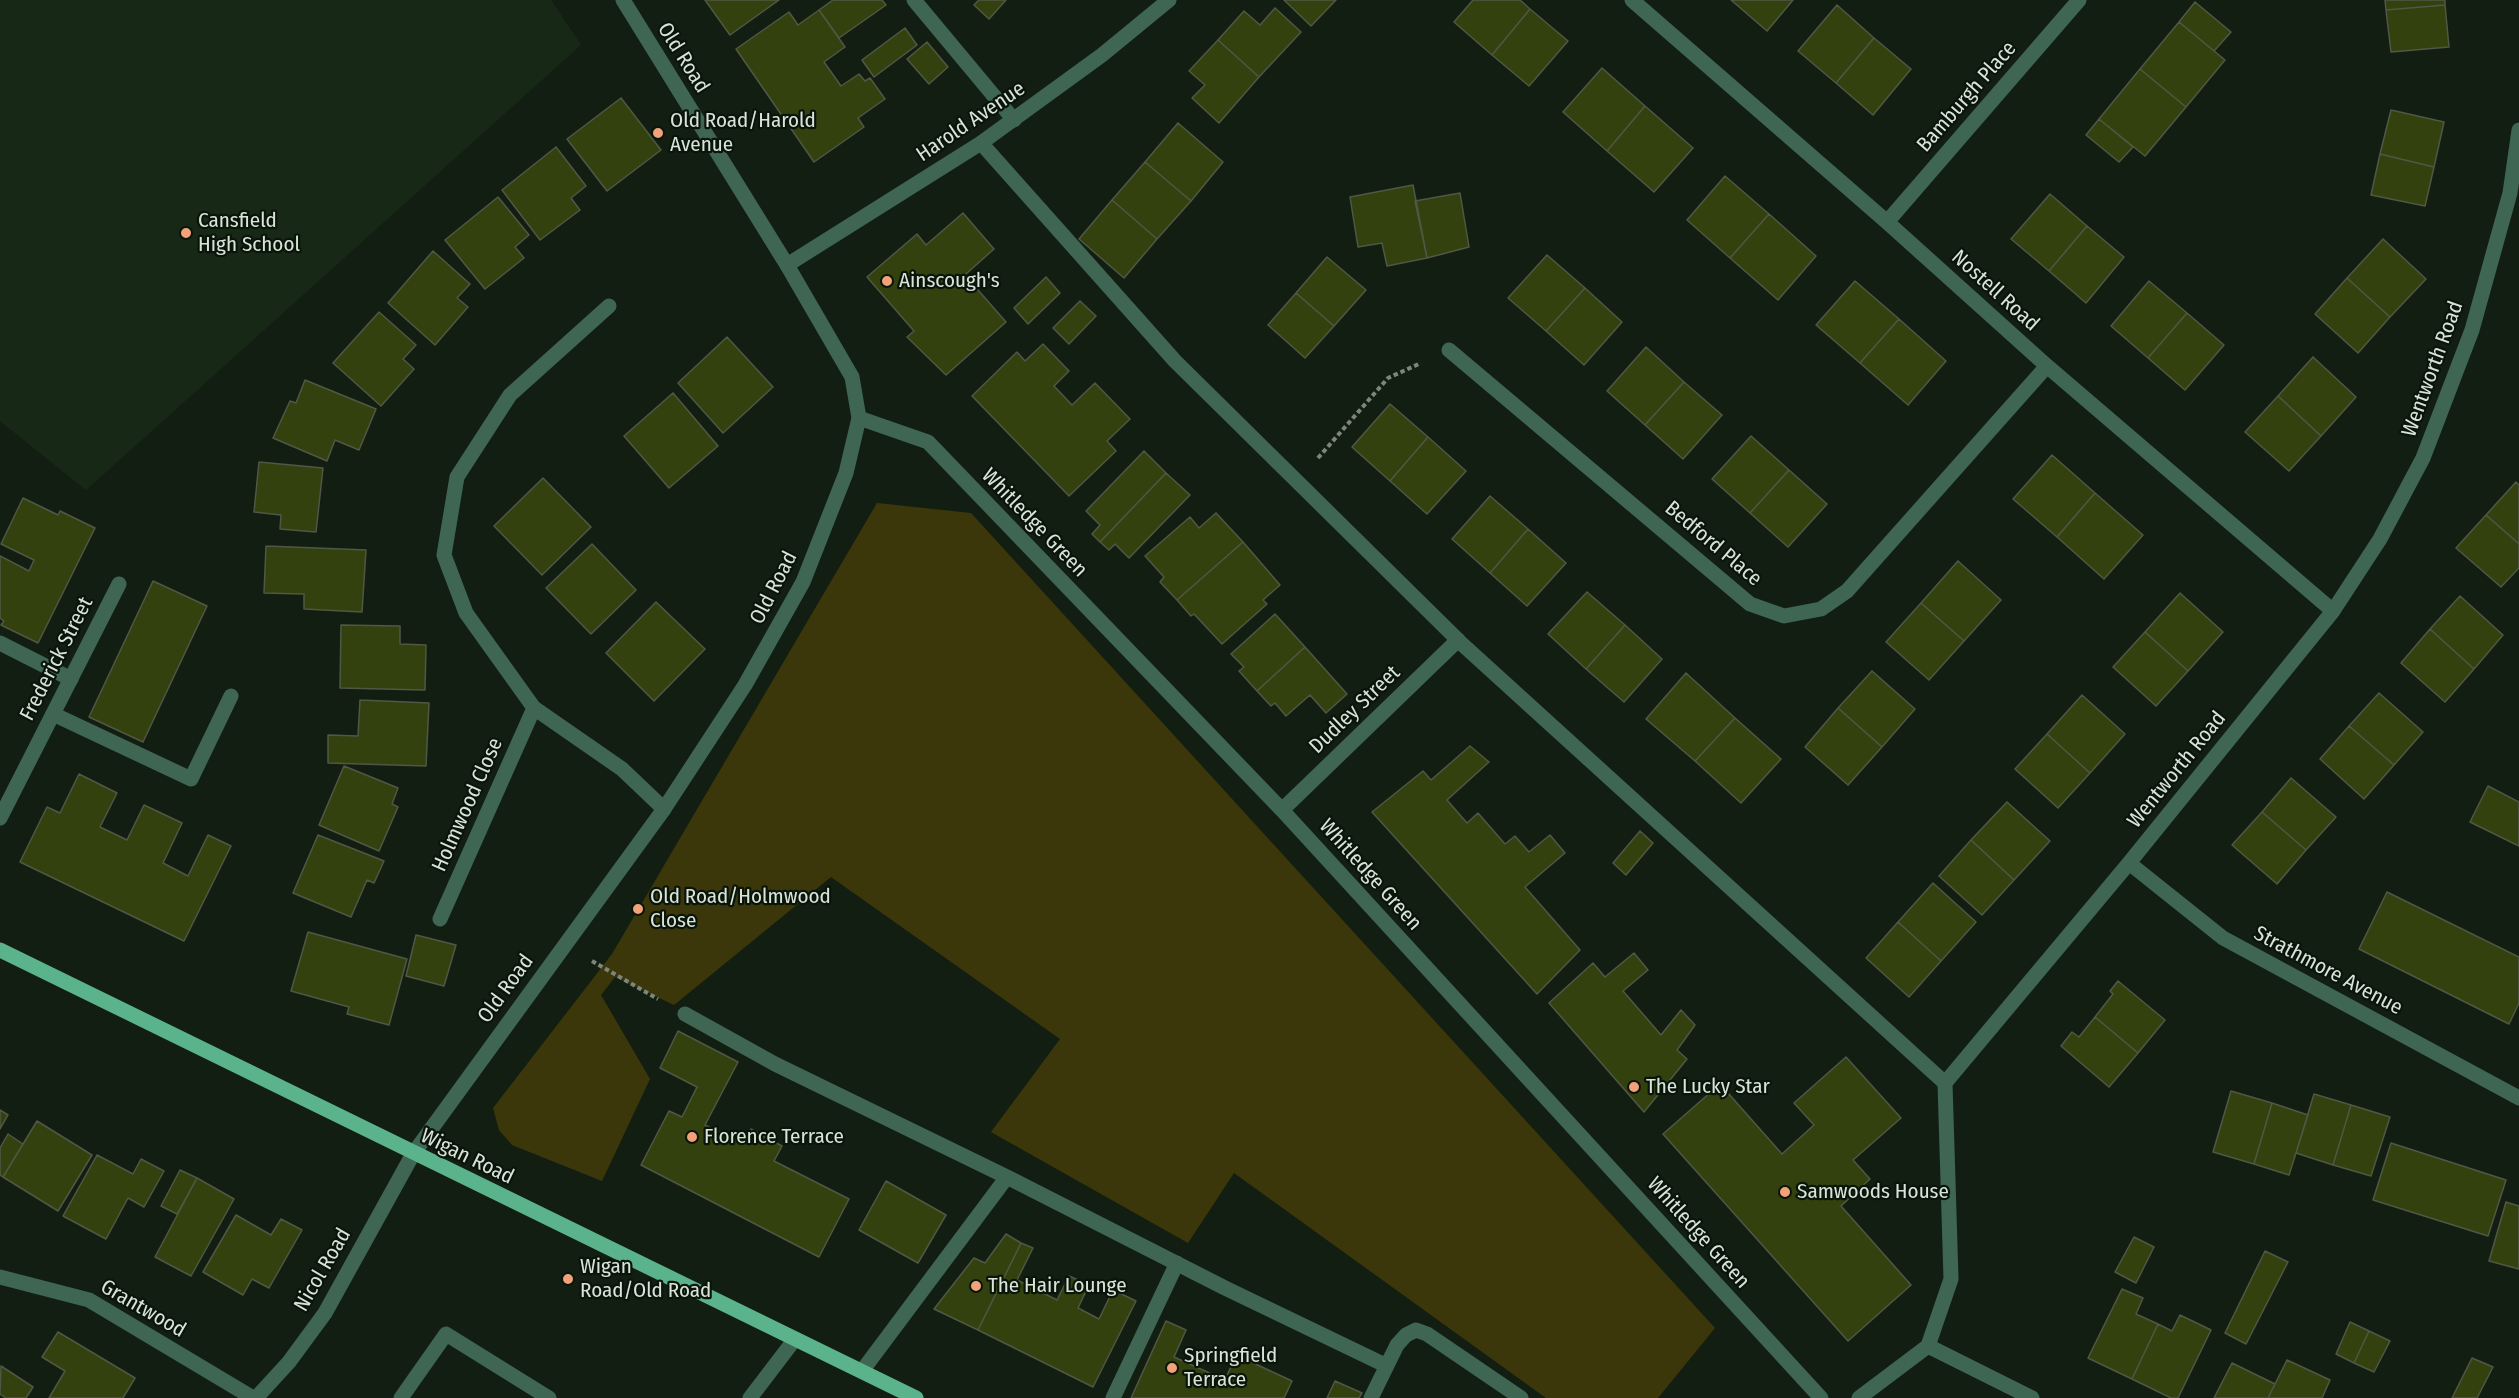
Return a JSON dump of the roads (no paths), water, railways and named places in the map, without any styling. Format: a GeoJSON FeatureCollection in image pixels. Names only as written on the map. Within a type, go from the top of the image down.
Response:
{"type":"FeatureCollection","features":[{"type":"Feature","properties":{"kind":"main road","name":"Wigan Road"},"geometry":{"type":"LineString","coordinates":[[0,950],[413,1154],[916,1398]]}},
{"type":"Feature","properties":{"kind":"street","name":"Old Road"},"geometry":{"type":"LineString","coordinates":[[413,1154],[664,808],[745,685],[803,582],[846,473],[859,418],[852,377],[787,266],[623,0]]}},
{"type":"Feature","properties":{"kind":"street"},"geometry":{"type":"LineString","coordinates":[[914,0],[1014,120]]}},
{"type":"Feature","properties":{"kind":"street","name":"Nostell Road"},"geometry":{"type":"LineString","coordinates":[[1632,0],[1887,222],[2047,366],[2333,611]]}},
{"type":"Feature","properties":{"kind":"street","name":"Bamburgh Place"},"geometry":{"type":"LineString","coordinates":[[1887,222],[2079,0]]}},
{"type":"Feature","properties":{"kind":"street","name":"Harold Avenue"},"geometry":{"type":"LineString","coordinates":[[787,266],[1014,120],[1159,3]]}},
{"type":"Feature","properties":{"kind":"street","name":"Wentworth Road"},"geometry":{"type":"LineString","coordinates":[[1945,1083],[2129,863],[2333,611],[2380,539],[2422,458],[2468,341],[2510,193],[2519,130]]}},
{"type":"Feature","properties":{"kind":"street"},"geometry":{"type":"LineString","coordinates":[[981,143],[1175,361],[1458,639],[1945,1083],[1951,1279],[1928,1346],[1859,1398]]}},
{"type":"Feature","properties":{"kind":"street"},"geometry":{"type":"LineString","coordinates":[[609,306],[510,395],[457,477],[444,555],[466,614],[534,708],[622,769],[664,808]]}},
{"type":"Feature","properties":{"kind":"street","name":"Bedford Place"},"geometry":{"type":"LineString","coordinates":[[1449,350],[1750,604],[1784,616],[1821,609],[1847,591],[2047,366]]}},
{"type":"Feature","properties":{"kind":"street","name":"Whitledge Green"},"geometry":{"type":"LineString","coordinates":[[859,418],[928,442],[1282,810],[1821,1398]]}},
{"type":"Feature","properties":{"kind":"street","name":"Frederick Street"},"geometry":{"type":"LineString","coordinates":[[0,818],[119,584]]}},
{"type":"Feature","properties":{"kind":"street","name":"Dudley Street"},"geometry":{"type":"LineString","coordinates":[[1282,810],[1458,639]]}},
{"type":"Feature","properties":{"kind":"street"},"geometry":{"type":"LineString","coordinates":[[0,644],[71,679]]}},
{"type":"Feature","properties":{"kind":"street"},"geometry":{"type":"LineString","coordinates":[[52,714],[191,779],[231,696]]}},
{"type":"Feature","properties":{"kind":"street","name":"Holmwood Close"},"geometry":{"type":"LineString","coordinates":[[440,919],[534,708]]}},
{"type":"Feature","properties":{"kind":"street","name":"Strathmore Avenue"},"geometry":{"type":"LineString","coordinates":[[2129,863],[2223,938],[2519,1098]]}},
{"type":"Feature","properties":{"kind":"street"},"geometry":{"type":"LineString","coordinates":[[685,1014],[775,1064],[1385,1365]]}},
{"type":"Feature","properties":{"kind":"street","name":"Nicol Road"},"geometry":{"type":"LineString","coordinates":[[254,1398],[289,1362],[325,1313],[413,1154]]}},
{"type":"Feature","properties":{"kind":"street"},"geometry":{"type":"LineString","coordinates":[[862,1371],[1007,1177]]}},
{"type":"Feature","properties":{"kind":"street"},"geometry":{"type":"LineString","coordinates":[[1113,1398],[1177,1263]]}},
{"type":"Feature","properties":{"kind":"street","name":"Grantwood"},"geometry":{"type":"LineString","coordinates":[[1,1280],[89,1300],[254,1398]]}},
{"type":"Feature","properties":{"kind":"street"},"geometry":{"type":"LineString","coordinates":[[1371,1398],[1385,1365],[1397,1345],[1406,1335],[1416,1330],[1427,1334],[1521,1398]]}},
{"type":"Feature","properties":{"kind":"street"},"geometry":{"type":"LineString","coordinates":[[401,1398],[446,1334],[549,1398]]}},
{"type":"Feature","properties":{"kind":"street"},"geometry":{"type":"LineString","coordinates":[[750,1398],[795,1339]]}},
{"type":"Feature","properties":{"kind":"street"},"geometry":{"type":"LineString","coordinates":[[1928,1346],[2032,1398]]}},
{"type":"Feature","properties":{"kind":"place","name":"Old Road/Harold Avenue"},"geometry":{"type":"Point","coordinates":[658,133]}},
{"type":"Feature","properties":{"kind":"place","name":"Cansfield High School"},"geometry":{"type":"Point","coordinates":[186,233]}},
{"type":"Feature","properties":{"kind":"place","name":"Ainscough's"},"geometry":{"type":"Point","coordinates":[887,281]}},
{"type":"Feature","properties":{"kind":"place","name":"Old Road/Holmwood Close"},"geometry":{"type":"Point","coordinates":[638,909]}},
{"type":"Feature","properties":{"kind":"place","name":"The Lucky Star"},"geometry":{"type":"Point","coordinates":[1634,1087]}},
{"type":"Feature","properties":{"kind":"place","name":"Florence Terrace"},"geometry":{"type":"Point","coordinates":[692,1137]}},
{"type":"Feature","properties":{"kind":"place","name":"Samwoods House"},"geometry":{"type":"Point","coordinates":[1785,1192]}},
{"type":"Feature","properties":{"kind":"place","name":"Wigan Road/Old Road"},"geometry":{"type":"Point","coordinates":[568,1279]}},
{"type":"Feature","properties":{"kind":"place","name":"The Hair Lounge"},"geometry":{"type":"Point","coordinates":[976,1286]}},
{"type":"Feature","properties":{"kind":"place","name":"Springfield Terrace"},"geometry":{"type":"Point","coordinates":[1172,1368]}}]}
